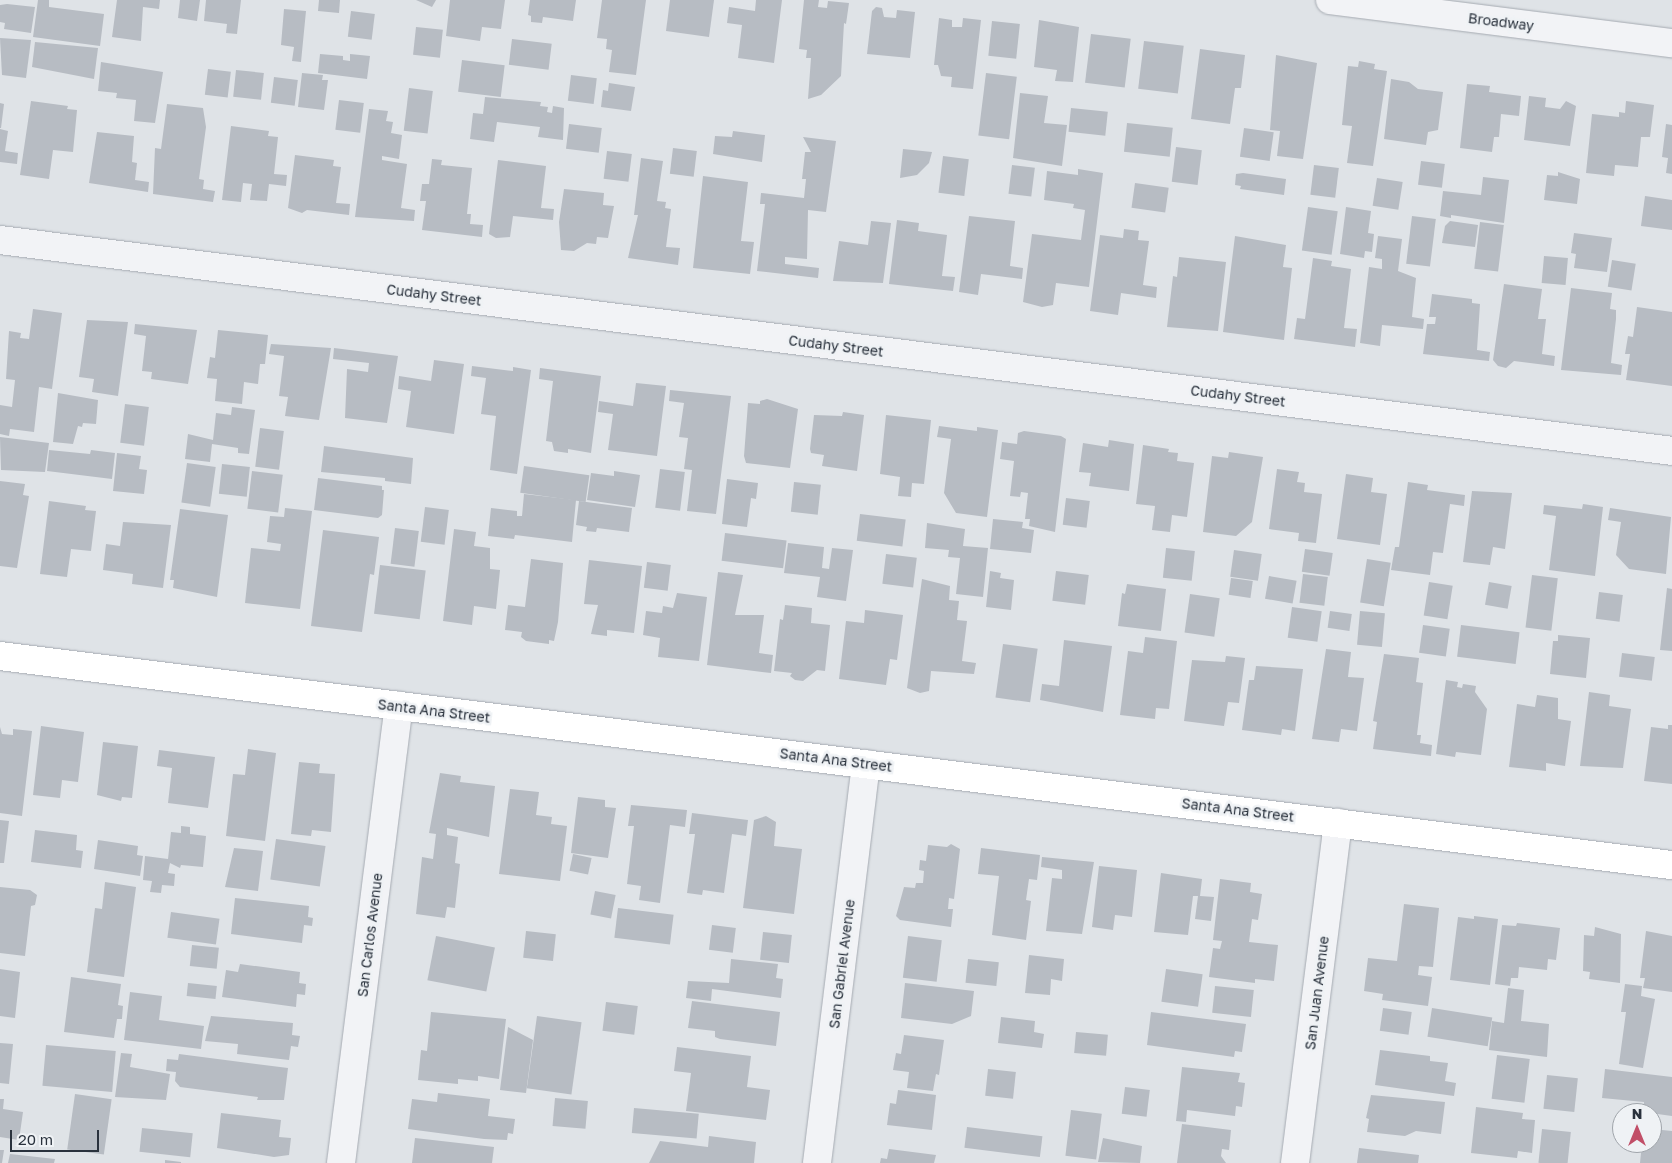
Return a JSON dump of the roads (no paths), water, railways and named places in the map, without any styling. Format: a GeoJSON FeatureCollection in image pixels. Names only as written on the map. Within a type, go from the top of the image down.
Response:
{"type":"FeatureCollection","features":[{"type":"Feature","properties":{"kind":"street","name":"Broadway"},"geometry":{"type":"LineString","coordinates":[[1330,0],[1672,43]]}},
{"type":"Feature","properties":{"kind":"street","name":"Cudahy Street"},"geometry":{"type":"LineString","coordinates":[[0,240],[1672,451]]}},
{"type":"Feature","properties":{"kind":"street","name":"Santa Ana Street"},"geometry":{"type":"LineString","coordinates":[[0,656],[1672,865]]}},
{"type":"Feature","properties":{"kind":"street","name":"San Carlos Avenue"},"geometry":{"type":"LineString","coordinates":[[341,1163],[399,706]]}},
{"type":"Feature","properties":{"kind":"street","name":"San Gabriel Avenue"},"geometry":{"type":"LineString","coordinates":[[817,1163],[866,764]]}},
{"type":"Feature","properties":{"kind":"street","name":"San Juan Avenue"},"geometry":{"type":"LineString","coordinates":[[1295,1163],[1338,822]]}}]}
